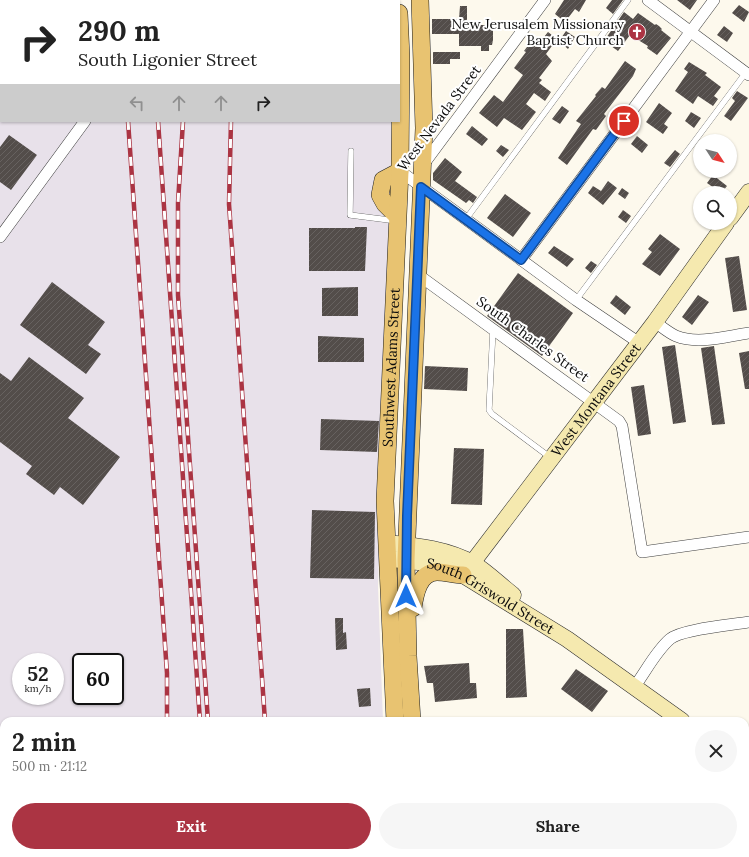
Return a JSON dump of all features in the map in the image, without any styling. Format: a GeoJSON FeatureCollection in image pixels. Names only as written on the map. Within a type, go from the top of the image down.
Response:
{"type":"FeatureCollection","features":[{"type":"Feature","properties":{"kind":"main road","name":"Southwest Adams Street"},"geometry":{"type":"LineString","coordinates":[[395,717],[385,501],[398,196],[413,176],[424,128],[420,0]]}},
{"type":"Feature","properties":{"kind":"main road","name":"Southwest Adams Street"},"geometry":{"type":"LineString","coordinates":[[400,35],[413,176],[417,274],[406,553],[408,656],[412,717]]}},
{"type":"Feature","properties":{"kind":"main road"},"geometry":{"type":"LineString","coordinates":[[397,218],[385,204],[380,195],[383,180],[413,176]]}},
{"type":"Feature","properties":{"kind":"main road"},"geometry":{"type":"LineString","coordinates":[[408,656],[413,606],[421,581],[427,575],[435,572],[468,569]]}},
{"type":"Feature","properties":{"kind":"street","name":"West Nevada Street"},"geometry":{"type":"LineString","coordinates":[[413,176],[445,136],[545,0]]}},
{"type":"Feature","properties":{"kind":"street"},"geometry":{"type":"LineString","coordinates":[[648,0],[690,32],[748,72]]}},
{"type":"Feature","properties":{"kind":"street"},"geometry":{"type":"LineString","coordinates":[[521,260],[714,0]]}},
{"type":"Feature","properties":{"kind":"street"},"geometry":{"type":"LineString","coordinates":[[0,237],[84,122]]}},
{"type":"Feature","properties":{"kind":"street"},"geometry":{"type":"LineString","coordinates":[[424,128],[436,138],[445,136]]}},
{"type":"Feature","properties":{"kind":"street"},"geometry":{"type":"LineString","coordinates":[[413,176],[466,219],[521,260],[638,342]]}},
{"type":"Feature","properties":{"kind":"street"},"geometry":{"type":"LineString","coordinates":[[737,208],[749,192]]}},
{"type":"Feature","properties":{"kind":"street","name":"West Montana Street"},"geometry":{"type":"LineString","coordinates":[[468,569],[638,342],[655,322],[721,230]]}},
{"type":"Feature","properties":{"kind":"street","name":"South Charles Street"},"geometry":{"type":"LineString","coordinates":[[417,274],[619,421],[622,426],[642,552],[749,537]]}},
{"type":"Feature","properties":{"kind":"street"},"geometry":{"type":"LineString","coordinates":[[655,322],[676,336],[686,338],[710,338],[749,333]]}},
{"type":"Feature","properties":{"kind":"street","name":"South Griswold Street"},"geometry":{"type":"LineString","coordinates":[[388,551],[406,553],[435,564],[468,569],[677,717]]}},
{"type":"Feature","properties":{"kind":"street"},"geometry":{"type":"LineString","coordinates":[[635,686],[660,650],[671,638],[683,633],[749,622]]}},
{"type":"Feature","properties":{"kind":"lane"},"geometry":{"type":"LineString","coordinates":[[466,219],[628,0]]}},
{"type":"Feature","properties":{"kind":"lane"},"geometry":{"type":"LineString","coordinates":[[576,300],[748,72]]}},
{"type":"Feature","properties":{"kind":"lane"},"geometry":{"type":"LineString","coordinates":[[351,151],[350,215],[397,218]]}},
{"type":"Feature","properties":{"kind":"lane"},"geometry":{"type":"LineString","coordinates":[[493,329],[489,410],[492,414],[551,458]]}},
{"type":"Feature","properties":{"kind":"shaded area"},"geometry":{"type":"Polygon","coordinates":[[[0,122],[391,122],[392,144],[378,586],[383,717],[0,717],[0,122]]]}},
{"type":"Feature","properties":{"kind":"building"},"geometry":{"type":"Polygon","coordinates":[[[564,0],[586,0],[579,12],[575,9],[565,22],[555,14],[564,0]]]}},
{"type":"Feature","properties":{"kind":"building"},"geometry":{"type":"Polygon","coordinates":[[[612,0],[623,0],[613,14],[606,8],[612,0]]]}},
{"type":"Feature","properties":{"kind":"building"},"geometry":{"type":"Polygon","coordinates":[[[677,0],[697,0],[690,10],[677,0]]]}},
{"type":"Feature","properties":{"kind":"building"},"geometry":{"type":"Polygon","coordinates":[[[739,5],[749,12],[744,22],[732,13],[739,5]]]}},
{"type":"Feature","properties":{"kind":"building"},"geometry":{"type":"Polygon","coordinates":[[[460,6],[467,6],[467,25],[489,25],[489,27],[493,27],[493,40],[492,45],[489,45],[489,51],[481,51],[481,46],[459,46],[459,34],[432,34],[432,19],[459,19],[460,6]]]}},
{"type":"Feature","properties":{"kind":"building","name":"New Jerusalem Missionary Baptist Church"},"geometry":{"type":"Polygon","coordinates":[[[624,12],[633,19],[638,13],[655,25],[656,24],[659,26],[662,29],[661,30],[671,38],[657,55],[647,48],[648,46],[630,35],[618,51],[604,41],[624,12]]]}},
{"type":"Feature","properties":{"kind":"building"},"geometry":{"type":"Polygon","coordinates":[[[724,26],[733,33],[727,42],[717,35],[724,26]]]}},
{"type":"Feature","properties":{"kind":"building"},"geometry":{"type":"Polygon","coordinates":[[[566,31],[575,37],[568,49],[559,41],[566,31]]]}},
{"type":"Feature","properties":{"kind":"building"},"geometry":{"type":"Polygon","coordinates":[[[548,32],[557,39],[546,54],[552,61],[539,78],[542,80],[539,83],[551,92],[545,101],[534,93],[526,104],[536,112],[522,130],[504,118],[497,127],[479,113],[494,95],[503,102],[523,75],[514,68],[526,52],[524,51],[530,43],[536,47],[548,32]]]}},
{"type":"Feature","properties":{"kind":"building"},"geometry":{"type":"Polygon","coordinates":[[[433,52],[460,52],[460,59],[450,59],[450,64],[433,64],[433,52]]]}},
{"type":"Feature","properties":{"kind":"building"},"geometry":{"type":"Polygon","coordinates":[[[625,61],[636,69],[633,76],[604,114],[606,116],[596,130],[593,129],[567,165],[558,158],[581,124],[576,121],[602,87],[605,89],[625,61]]]}},
{"type":"Feature","properties":{"kind":"building"},"geometry":{"type":"Polygon","coordinates":[[[689,62],[707,73],[705,75],[721,87],[714,96],[718,99],[713,106],[698,96],[693,104],[675,91],[688,72],[684,69],[689,62]]]}},
{"type":"Feature","properties":{"kind":"building"},"geometry":{"type":"Polygon","coordinates":[[[737,91],[748,98],[731,121],[724,116],[735,101],[732,98],[737,91]]]}},
{"type":"Feature","properties":{"kind":"building"},"geometry":{"type":"Polygon","coordinates":[[[659,103],[672,113],[664,124],[668,127],[663,134],[646,122],[659,103]]]}},
{"type":"Feature","properties":{"kind":"building"},"geometry":{"type":"Polygon","coordinates":[[[562,106],[569,111],[560,124],[552,119],[562,106]]]}},
{"type":"Feature","properties":{"kind":"building"},"geometry":{"type":"Polygon","coordinates":[[[691,112],[701,118],[694,128],[685,121],[691,112]]]}},
{"type":"Feature","properties":{"kind":"building"},"geometry":{"type":"Polygon","coordinates":[[[472,126],[488,139],[482,146],[466,134],[472,126]]]}},
{"type":"Feature","properties":{"kind":"building"},"geometry":{"type":"Polygon","coordinates":[[[9,135],[37,155],[11,190],[0,182],[0,147],[9,135]]]}},
{"type":"Feature","properties":{"kind":"building"},"geometry":{"type":"Polygon","coordinates":[[[637,136],[648,145],[642,153],[631,144],[637,136]]]}},
{"type":"Feature","properties":{"kind":"building"},"geometry":{"type":"Polygon","coordinates":[[[501,145],[509,150],[503,157],[496,151],[501,145]]]}},
{"type":"Feature","properties":{"kind":"building"},"geometry":{"type":"Polygon","coordinates":[[[675,150],[680,154],[670,167],[664,163],[675,150]]]}},
{"type":"Feature","properties":{"kind":"building"},"geometry":{"type":"Polygon","coordinates":[[[445,158],[462,172],[455,181],[477,197],[473,203],[469,200],[466,203],[433,180],[433,173],[445,158]]]}},
{"type":"Feature","properties":{"kind":"building"},"geometry":{"type":"Polygon","coordinates":[[[711,178],[717,178],[727,186],[711,186],[707,183],[711,178]]]}},
{"type":"Feature","properties":{"kind":"building"},"geometry":{"type":"Polygon","coordinates":[[[608,181],[617,188],[603,205],[588,193],[593,186],[601,191],[608,181]]]}},
{"type":"Feature","properties":{"kind":"building"},"geometry":{"type":"Polygon","coordinates":[[[622,188],[629,193],[625,199],[618,194],[622,188]]]}},
{"type":"Feature","properties":{"kind":"building"},"geometry":{"type":"Polygon","coordinates":[[[505,194],[531,213],[513,237],[487,218],[505,194]]]}},
{"type":"Feature","properties":{"kind":"building"},"geometry":{"type":"Polygon","coordinates":[[[623,210],[631,216],[626,223],[618,217],[623,210]]]}},
{"type":"Feature","properties":{"kind":"building"},"geometry":{"type":"Polygon","coordinates":[[[367,227],[365,271],[309,271],[309,228],[367,227]]]}},
{"type":"Feature","properties":{"kind":"building"},"geometry":{"type":"Polygon","coordinates":[[[660,234],[680,249],[660,276],[642,264],[652,252],[648,249],[660,234]]]}},
{"type":"Feature","properties":{"kind":"building"},"geometry":{"type":"Polygon","coordinates":[[[554,246],[574,259],[567,267],[548,253],[554,246]]]}},
{"type":"Feature","properties":{"kind":"building"},"geometry":{"type":"Polygon","coordinates":[[[739,256],[747,310],[733,312],[725,258],[739,256]]]}},
{"type":"Feature","properties":{"kind":"building"},"geometry":{"type":"Polygon","coordinates":[[[591,261],[597,265],[591,273],[585,268],[591,261]]]}},
{"type":"Feature","properties":{"kind":"building"},"geometry":{"type":"Polygon","coordinates":[[[518,273],[573,313],[542,356],[487,316],[518,273]]]}},
{"type":"Feature","properties":{"kind":"building"},"geometry":{"type":"Polygon","coordinates":[[[52,282],[105,322],[88,345],[101,354],[86,374],[20,325],[52,282]]]}},
{"type":"Feature","properties":{"kind":"building"},"geometry":{"type":"Polygon","coordinates":[[[358,287],[358,316],[322,316],[322,288],[358,287]]]}},
{"type":"Feature","properties":{"kind":"building"},"geometry":{"type":"Polygon","coordinates":[[[616,295],[631,307],[625,315],[610,303],[616,295]]]}},
{"type":"Feature","properties":{"kind":"building"},"geometry":{"type":"Polygon","coordinates":[[[698,295],[709,302],[692,325],[682,317],[698,295]]]}},
{"type":"Feature","properties":{"kind":"building"},"geometry":{"type":"Polygon","coordinates":[[[318,336],[364,338],[364,362],[318,362],[318,336]]]}},
{"type":"Feature","properties":{"kind":"building"},"geometry":{"type":"Polygon","coordinates":[[[675,345],[686,422],[673,424],[662,347],[675,345]]]}},
{"type":"Feature","properties":{"kind":"building"},"geometry":{"type":"Polygon","coordinates":[[[714,346],[725,424],[712,425],[701,348],[714,346]]]}},
{"type":"Feature","properties":{"kind":"building"},"geometry":{"type":"Polygon","coordinates":[[[749,351],[749,389],[745,389],[739,353],[749,351]]]}},
{"type":"Feature","properties":{"kind":"building"},"geometry":{"type":"Polygon","coordinates":[[[29,357],[84,398],[68,418],[120,457],[83,505],[60,487],[54,495],[26,474],[32,466],[0,442],[0,373],[11,381],[29,357]]]}},
{"type":"Feature","properties":{"kind":"building"},"geometry":{"type":"Polygon","coordinates":[[[425,366],[468,368],[467,391],[424,389],[425,366]]]}},
{"type":"Feature","properties":{"kind":"building"},"geometry":{"type":"Polygon","coordinates":[[[644,385],[651,434],[638,436],[631,387],[644,385]]]}},
{"type":"Feature","properties":{"kind":"building"},"geometry":{"type":"Polygon","coordinates":[[[321,419],[379,421],[377,452],[320,450],[321,419]]]}},
{"type":"Feature","properties":{"kind":"building"},"geometry":{"type":"Polygon","coordinates":[[[454,448],[484,449],[482,505],[451,504],[454,448]]]}},
{"type":"Feature","properties":{"kind":"building"},"geometry":{"type":"Polygon","coordinates":[[[312,510],[375,512],[374,579],[310,578],[312,510]]]}},
{"type":"Feature","properties":{"kind":"building"},"geometry":{"type":"Polygon","coordinates":[[[335,618],[343,618],[343,633],[346,632],[347,649],[336,650],[335,618]]]}},
{"type":"Feature","properties":{"kind":"building"},"geometry":{"type":"Polygon","coordinates":[[[506,629],[523,629],[527,697],[506,698],[506,629]]]}},
{"type":"Feature","properties":{"kind":"building"},"geometry":{"type":"Polygon","coordinates":[[[469,663],[470,683],[476,683],[477,698],[435,702],[433,683],[427,683],[424,666],[469,663]]]}},
{"type":"Feature","properties":{"kind":"building"},"geometry":{"type":"Polygon","coordinates":[[[576,669],[608,691],[592,712],[561,689],[576,669]]]}},
{"type":"Feature","properties":{"kind":"building"},"geometry":{"type":"Polygon","coordinates":[[[370,688],[371,706],[359,707],[357,689],[370,688]]]}},
{"type":"Feature","properties":{"kind":"railway"},"geometry":{"type":"LineString","coordinates":[[128,122],[167,673],[167,717]]}},
{"type":"Feature","properties":{"kind":"railway"},"geometry":{"type":"LineString","coordinates":[[158,122],[200,717]]}},
{"type":"Feature","properties":{"kind":"railway"},"geometry":{"type":"LineString","coordinates":[[183,122],[178,203],[178,295],[208,717]]}},
{"type":"Feature","properties":{"kind":"railway"},"geometry":{"type":"LineString","coordinates":[[231,122],[229,204],[265,717]]}},
{"type":"Feature","properties":{"kind":"place","name":"New Jerusalem Missionary Baptist Church"},"geometry":{"type":"Point","coordinates":[637,32]}},
{"type":"Feature","properties":{"kind":"route"},"geometry":{"type":"LineString","coordinates":[[406,596],[407,516],[421,187],[521,260],[624,121]]}}]}
